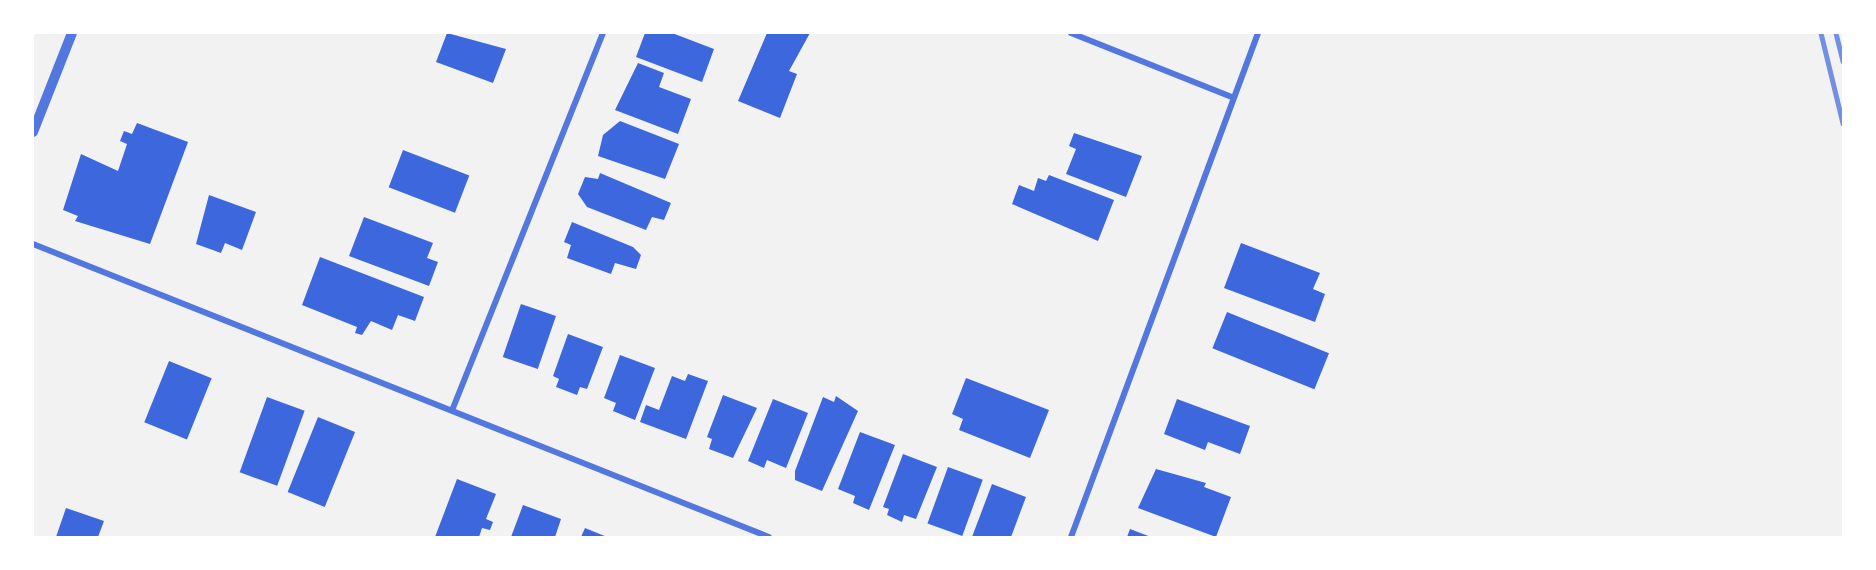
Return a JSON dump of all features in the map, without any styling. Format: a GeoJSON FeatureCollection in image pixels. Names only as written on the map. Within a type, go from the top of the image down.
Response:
{"type":"FeatureCollection","features":[{"type":"Feature","properties":{"kind":"street"},"geometry":{"type":"LineString","coordinates":[[33,132],[72,33]]}},
{"type":"Feature","properties":{"kind":"street"},"geometry":{"type":"LineString","coordinates":[[453,408],[603,33]]}},
{"type":"Feature","properties":{"kind":"street"},"geometry":{"type":"LineString","coordinates":[[1071,33],[1234,98]]}},
{"type":"Feature","properties":{"kind":"street"},"geometry":{"type":"LineString","coordinates":[[1071,537],[1258,33]]}},
{"type":"Feature","properties":{"kind":"street"},"geometry":{"type":"LineString","coordinates":[[33,244],[453,408],[769,537]]}},
{"type":"Feature","properties":{"kind":"building"},"geometry":{"type":"Polygon","coordinates":[[[447,33],[506,49],[493,83],[436,62],[447,33]]]}},
{"type":"Feature","properties":{"kind":"building"},"geometry":{"type":"Polygon","coordinates":[[[645,33],[672,33],[714,49],[702,82],[636,57],[645,33]]]}},
{"type":"Feature","properties":{"kind":"building"},"geometry":{"type":"Polygon","coordinates":[[[767,33],[810,33],[789,71],[797,74],[780,118],[738,101],[767,33]]]}},
{"type":"Feature","properties":{"kind":"building"},"geometry":{"type":"Polygon","coordinates":[[[638,63],[664,73],[659,87],[691,99],[678,134],[615,110],[638,63]]]}},
{"type":"Feature","properties":{"kind":"building"},"geometry":{"type":"Polygon","coordinates":[[[620,121],[679,144],[665,179],[598,156],[603,135],[620,121]]]}},
{"type":"Feature","properties":{"kind":"building"},"geometry":{"type":"Polygon","coordinates":[[[137,123],[188,142],[150,244],[75,221],[78,216],[63,210],[81,154],[118,171],[127,144],[120,141],[124,131],[132,134],[137,123]]]}},
{"type":"Feature","properties":{"kind":"building"},"geometry":{"type":"Polygon","coordinates":[[[1074,133],[1142,156],[1126,197],[1066,174],[1076,149],[1069,146],[1074,133]]]}},
{"type":"Feature","properties":{"kind":"building"},"geometry":{"type":"Polygon","coordinates":[[[403,150],[469,175],[455,213],[389,187],[403,150]]]}},
{"type":"Feature","properties":{"kind":"building"},"geometry":{"type":"Polygon","coordinates":[[[600,173],[671,203],[664,220],[652,217],[646,230],[587,207],[578,194],[585,177],[598,179],[600,173]]]}},
{"type":"Feature","properties":{"kind":"building"},"geometry":{"type":"Polygon","coordinates":[[[1049,175],[1114,200],[1098,241],[1012,204],[1019,185],[1034,191],[1038,178],[1046,181],[1049,175]]]}},
{"type":"Feature","properties":{"kind":"building"},"geometry":{"type":"Polygon","coordinates":[[[209,195],[256,212],[242,250],[225,243],[221,253],[196,244],[209,195]]]}},
{"type":"Feature","properties":{"kind":"building"},"geometry":{"type":"Polygon","coordinates":[[[364,217],[433,243],[427,258],[438,262],[429,286],[349,256],[364,217]]]}},
{"type":"Feature","properties":{"kind":"building"},"geometry":{"type":"Polygon","coordinates":[[[572,222],[633,247],[641,255],[636,269],[615,263],[611,274],[567,258],[571,245],[564,242],[572,222]]]}},
{"type":"Feature","properties":{"kind":"building"},"geometry":{"type":"Polygon","coordinates":[[[1241,243],[1320,273],[1313,289],[1325,294],[1315,322],[1224,288],[1241,243]]]}},
{"type":"Feature","properties":{"kind":"building"},"geometry":{"type":"Polygon","coordinates":[[[320,257],[424,297],[415,321],[398,315],[392,330],[371,321],[362,335],[355,333],[357,327],[302,305],[320,257]]]}},
{"type":"Feature","properties":{"kind":"building"},"geometry":{"type":"Polygon","coordinates":[[[521,304],[556,316],[538,369],[503,357],[521,304]]]}},
{"type":"Feature","properties":{"kind":"building"},"geometry":{"type":"Polygon","coordinates":[[[1227,312],[1329,353],[1314,389],[1212,348],[1227,312]]]}},
{"type":"Feature","properties":{"kind":"building"},"geometry":{"type":"Polygon","coordinates":[[[568,334],[603,347],[587,389],[580,387],[577,395],[556,387],[559,379],[553,376],[568,334]]]}},
{"type":"Feature","properties":{"kind":"building"},"geometry":{"type":"Polygon","coordinates":[[[620,355],[655,368],[635,420],[613,411],[616,403],[604,398],[620,355]]]}},
{"type":"Feature","properties":{"kind":"building"},"geometry":{"type":"Polygon","coordinates":[[[169,361],[212,378],[187,439],[144,422],[169,361]]]}},
{"type":"Feature","properties":{"kind":"building"},"geometry":{"type":"Polygon","coordinates":[[[688,374],[708,381],[686,439],[640,422],[646,405],[659,410],[672,376],[685,381],[688,374]]]}},
{"type":"Feature","properties":{"kind":"building"},"geometry":{"type":"Polygon","coordinates":[[[966,378],[1049,410],[1030,458],[959,430],[963,419],[952,414],[966,378]]]}},
{"type":"Feature","properties":{"kind":"building"},"geometry":{"type":"Polygon","coordinates":[[[723,395],[757,408],[733,458],[709,449],[712,439],[707,437],[723,395]]]}},
{"type":"Feature","properties":{"kind":"building"},"geometry":{"type":"Polygon","coordinates":[[[836,396],[858,411],[822,491],[795,480],[795,471],[823,397],[834,402],[836,396]]]}},
{"type":"Feature","properties":{"kind":"building"},"geometry":{"type":"Polygon","coordinates":[[[267,397],[305,411],[277,486],[240,472],[267,397]]]}},
{"type":"Feature","properties":{"kind":"building"},"geometry":{"type":"Polygon","coordinates":[[[773,399],[808,413],[786,468],[767,460],[764,468],[748,461],[773,399]]]}},
{"type":"Feature","properties":{"kind":"building"},"geometry":{"type":"Polygon","coordinates":[[[1177,399],[1250,426],[1240,454],[1208,442],[1205,450],[1164,434],[1177,399]]]}},
{"type":"Feature","properties":{"kind":"building"},"geometry":{"type":"Polygon","coordinates":[[[318,417],[355,432],[325,507],[288,492],[318,417]]]}},
{"type":"Feature","properties":{"kind":"building"},"geometry":{"type":"Polygon","coordinates":[[[860,432],[895,445],[869,510],[853,503],[855,496],[838,489],[860,432]]]}},
{"type":"Feature","properties":{"kind":"building"},"geometry":{"type":"Polygon","coordinates":[[[903,454],[937,467],[916,519],[904,515],[902,522],[887,515],[889,509],[883,507],[903,454]]]}},
{"type":"Feature","properties":{"kind":"building"},"geometry":{"type":"Polygon","coordinates":[[[948,467],[983,480],[962,536],[927,523],[948,467]]]}},
{"type":"Feature","properties":{"kind":"building"},"geometry":{"type":"Polygon","coordinates":[[[1156,469],[1206,483],[1204,487],[1231,497],[1216,537],[1138,508],[1156,469]]]}},
{"type":"Feature","properties":{"kind":"building"},"geometry":{"type":"Polygon","coordinates":[[[457,479],[496,494],[486,519],[493,522],[490,530],[482,528],[479,537],[435,537],[457,479]]]}},
{"type":"Feature","properties":{"kind":"building"},"geometry":{"type":"Polygon","coordinates":[[[992,484],[1026,497],[1011,537],[972,537],[992,484]]]}},
{"type":"Feature","properties":{"kind":"building"},"geometry":{"type":"Polygon","coordinates":[[[523,505],[561,519],[555,537],[511,537],[523,505]]]}},
{"type":"Feature","properties":{"kind":"building"},"geometry":{"type":"Polygon","coordinates":[[[66,508],[104,521],[98,537],[56,537],[66,508]]]}},
{"type":"Feature","properties":{"kind":"building"},"geometry":{"type":"Polygon","coordinates":[[[585,528],[607,537],[581,537],[585,528]]]}},
{"type":"Feature","properties":{"kind":"building"},"geometry":{"type":"Polygon","coordinates":[[[1130,529],[1151,537],[1127,537],[1130,529]]]}},
{"type":"Feature","properties":{"kind":"railway"},"geometry":{"type":"LineString","coordinates":[[1821,33],[1843,123]]}},
{"type":"Feature","properties":{"kind":"railway"},"geometry":{"type":"LineString","coordinates":[[1836,33],[1843,61]]}}]}
